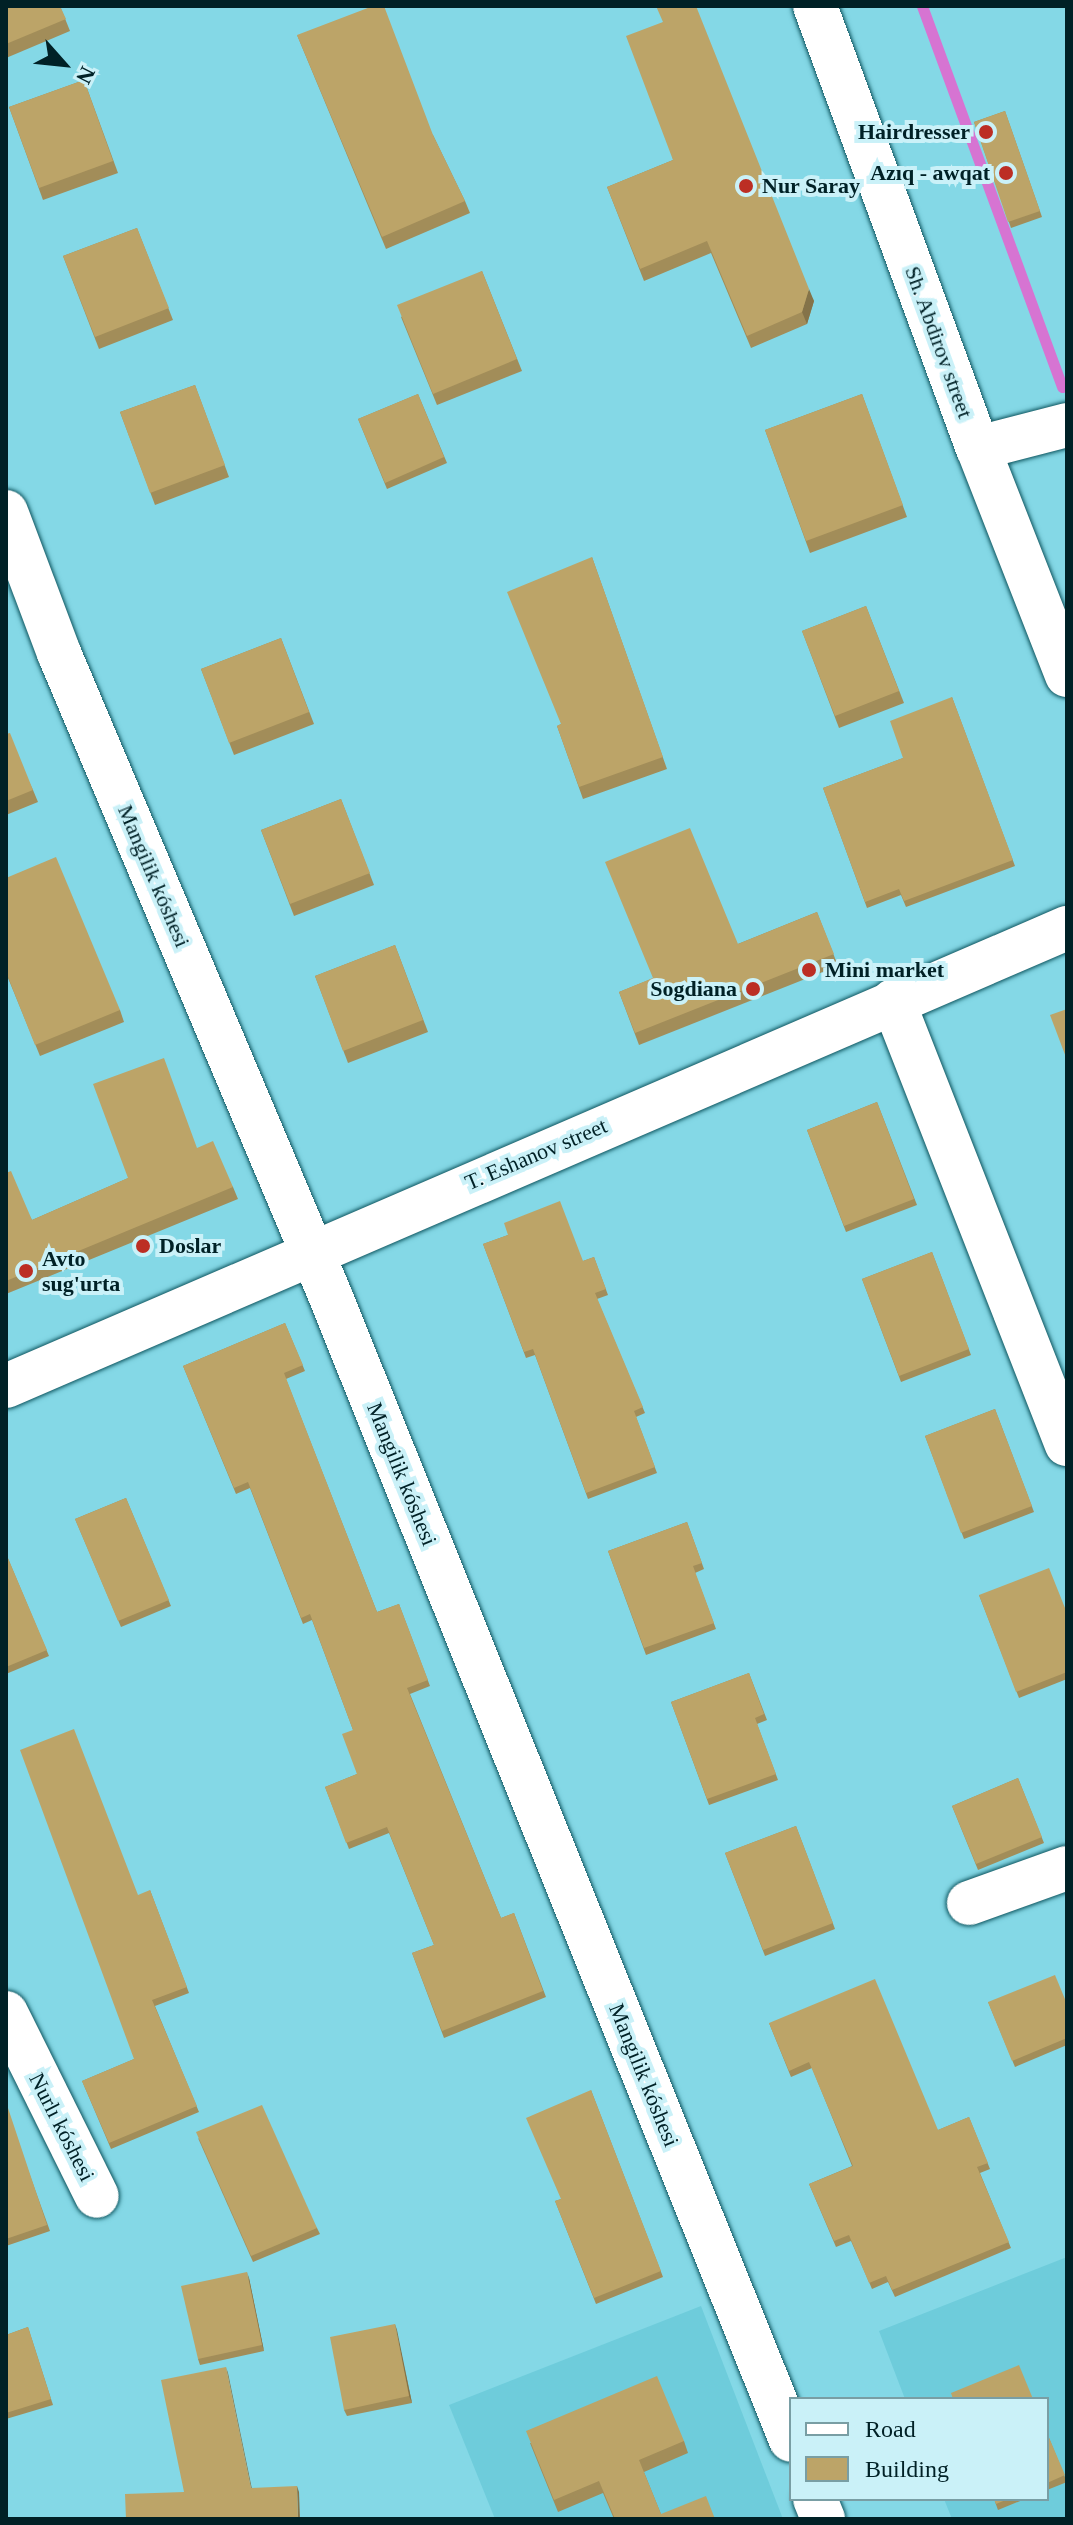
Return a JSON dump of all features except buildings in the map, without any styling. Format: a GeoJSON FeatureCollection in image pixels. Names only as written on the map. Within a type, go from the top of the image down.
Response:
{"type":"FeatureCollection","features":[{"type":"Feature","properties":{"kind":"street","name":"Sh. Abdirov street"},"geometry":{"type":"LineString","coordinates":[[815,6],[978,448],[1067,675]]}},
{"type":"Feature","properties":{"kind":"street"},"geometry":{"type":"LineString","coordinates":[[978,448],[1067,425]]}},
{"type":"Feature","properties":{"kind":"street","name":"Mangilik kóshesi"},"geometry":{"type":"LineString","coordinates":[[6,512],[59,653],[312,1250],[789,2435]]}},
{"type":"Feature","properties":{"kind":"street","name":"T. Eshanov street"},"geometry":{"type":"LineString","coordinates":[[6,1386],[312,1250],[1067,928]]}},
{"type":"Feature","properties":{"kind":"street"},"geometry":{"type":"LineString","coordinates":[[893,1001],[1067,1444]]}},
{"type":"Feature","properties":{"kind":"street"},"geometry":{"type":"LineString","coordinates":[[969,1903],[1067,1868]]}},
{"type":"Feature","properties":{"kind":"street","name":"Nurlı kóshesi"},"geometry":{"type":"LineString","coordinates":[[6,2013],[97,2196]]}},
{"type":"Feature","properties":{"kind":"shaded area"},"geometry":{"type":"Polygon","coordinates":[[[1067,2257],[1067,2519],[952,2519],[945,2501],[1049,2501],[1049,2397],[904,2397],[879,2331],[1067,2257]]]}},
{"type":"Feature","properties":{"kind":"shaded area"},"geometry":{"type":"Polygon","coordinates":[[[701,2306],[783,2519],[495,2519],[449,2405],[701,2306]]]}},
{"type":"Feature","properties":{"kind":"waterway"},"geometry":{"type":"LineString","coordinates":[[922,6],[1062,387]]}},
{"type":"Feature","properties":{"kind":"place","name":"Hairdresser"},"geometry":{"type":"Point","coordinates":[986,132]}},
{"type":"Feature","properties":{"kind":"place","name":"Azıq - awqat"},"geometry":{"type":"Point","coordinates":[1006,173]}},
{"type":"Feature","properties":{"kind":"place","name":"Nur Saray"},"geometry":{"type":"Point","coordinates":[746,186]}},
{"type":"Feature","properties":{"kind":"place","name":"Mini market"},"geometry":{"type":"Point","coordinates":[809,970]}},
{"type":"Feature","properties":{"kind":"place","name":"Sogdiana"},"geometry":{"type":"Point","coordinates":[753,989]}},
{"type":"Feature","properties":{"kind":"place","name":"Doslar"},"geometry":{"type":"Point","coordinates":[143,1246]}},
{"type":"Feature","properties":{"kind":"place","name":"Avto sug'urta"},"geometry":{"type":"Point","coordinates":[26,1271]}}]}
